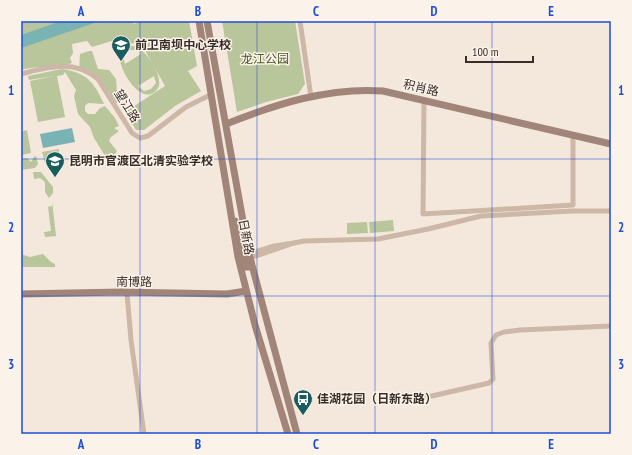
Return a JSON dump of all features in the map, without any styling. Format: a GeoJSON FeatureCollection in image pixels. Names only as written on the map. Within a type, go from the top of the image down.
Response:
{"type":"FeatureCollection","features":[{"type":"Feature","properties":{"kind":"main road","name":"日新路"},"geometry":{"type":"LineString","coordinates":[[198,21],[228,204],[246,291],[288,434]]}},
{"type":"Feature","properties":{"kind":"main road","name":"日新路"},"geometry":{"type":"LineString","coordinates":[[208,21],[250,258],[297,434]]}},
{"type":"Feature","properties":{"kind":"main road","name":"积肖路"},"geometry":{"type":"LineString","coordinates":[[226,124],[264,108],[312,97],[361,90],[383,91],[611,144]]}},
{"type":"Feature","properties":{"kind":"main road"},"geometry":{"type":"LineString","coordinates":[[228,204],[240,235],[246,267],[249,267],[250,258]]}},
{"type":"Feature","properties":{"kind":"main road","name":"南博路"},"geometry":{"type":"LineString","coordinates":[[21,294],[127,292],[227,294],[246,291]]}},
{"type":"Feature","properties":{"kind":"street"},"geometry":{"type":"LineString","coordinates":[[300,21],[312,97]]}},
{"type":"Feature","properties":{"kind":"street","name":"望江路"},"geometry":{"type":"LineString","coordinates":[[21,74],[62,65],[70,65],[90,73],[98,79],[132,133],[140,138],[148,136],[186,107],[210,95]]}},
{"type":"Feature","properties":{"kind":"street"},"geometry":{"type":"LineString","coordinates":[[424,100],[423,214],[573,205],[572,135]]}},
{"type":"Feature","properties":{"kind":"street"},"geometry":{"type":"LineString","coordinates":[[250,258],[304,241],[378,239],[428,230],[481,216],[572,211],[611,211]]}},
{"type":"Feature","properties":{"kind":"street"},"geometry":{"type":"LineString","coordinates":[[127,292],[131,340],[144,434]]}},
{"type":"Feature","properties":{"kind":"street"},"geometry":{"type":"LineString","coordinates":[[423,398],[489,383],[492,379],[491,344],[496,335],[504,332],[520,330],[611,326]]}},
{"type":"Feature","properties":{"kind":"green space"},"geometry":{"type":"Polygon","coordinates":[[[29,21],[137,21],[133,22],[134,24],[141,21],[189,21],[197,66],[188,71],[201,91],[175,106],[144,130],[136,130],[125,112],[165,86],[146,52],[136,39],[135,43],[128,44],[114,52],[115,40],[92,47],[87,41],[72,44],[73,53],[70,58],[72,63],[60,66],[21,70],[21,23],[29,21]]]}},
{"type":"Feature","properties":{"kind":"green space","name":"龙江公园"},"geometry":{"type":"Polygon","coordinates":[[[222,21],[295,21],[305,84],[298,94],[266,102],[237,112],[222,21]]]}},
{"type":"Feature","properties":{"kind":"green space"},"geometry":{"type":"Polygon","coordinates":[[[129,46],[134,46],[140,49],[145,54],[155,67],[158,74],[159,86],[153,93],[147,95],[140,92],[133,86],[123,70],[120,55],[129,46]],[[130,50],[123,57],[125,64],[141,54],[138,50],[130,50]],[[154,76],[138,86],[144,91],[151,89],[156,83],[154,76]]]}},
{"type":"Feature","properties":{"kind":"green space"},"geometry":{"type":"Polygon","coordinates":[[[92,51],[98,69],[109,70],[116,79],[117,91],[122,102],[116,103],[103,83],[79,70],[80,54],[92,51]]]}},
{"type":"Feature","properties":{"kind":"green space"},"geometry":{"type":"Polygon","coordinates":[[[62,69],[84,76],[97,90],[104,104],[88,103],[85,106],[85,111],[88,114],[95,114],[100,108],[105,106],[115,118],[119,126],[114,128],[119,131],[111,137],[109,141],[117,151],[112,159],[107,159],[94,138],[90,127],[78,114],[74,96],[76,90],[65,72],[63,75],[57,76],[65,117],[38,122],[30,81],[54,76],[29,80],[28,76],[62,69]]]}},
{"type":"Feature","properties":{"kind":"green space"},"geometry":{"type":"Polygon","coordinates":[[[27,130],[31,153],[21,155],[21,132],[27,130]]]}},
{"type":"Feature","properties":{"kind":"green space"},"geometry":{"type":"Polygon","coordinates":[[[59,149],[59,153],[45,163],[42,152],[59,149]]]}},
{"type":"Feature","properties":{"kind":"green space"},"geometry":{"type":"Polygon","coordinates":[[[36,156],[38,164],[35,168],[21,170],[21,159],[27,158],[31,162],[36,156]]]}},
{"type":"Feature","properties":{"kind":"green space"},"geometry":{"type":"Polygon","coordinates":[[[33,172],[41,172],[53,187],[53,193],[49,198],[45,192],[45,182],[40,178],[34,179],[33,172]]]}},
{"type":"Feature","properties":{"kind":"green space"},"geometry":{"type":"Polygon","coordinates":[[[52,201],[56,236],[45,237],[44,232],[51,231],[48,207],[52,206],[52,201]]]}},
{"type":"Feature","properties":{"kind":"green space"},"geometry":{"type":"Polygon","coordinates":[[[393,220],[394,231],[370,233],[369,222],[393,220]]]}},
{"type":"Feature","properties":{"kind":"green space"},"geometry":{"type":"Polygon","coordinates":[[[367,222],[368,233],[347,234],[347,223],[367,222]]]}},
{"type":"Feature","properties":{"kind":"green space"},"geometry":{"type":"Polygon","coordinates":[[[21,254],[30,257],[43,254],[55,264],[55,267],[21,267],[21,254]]]}},
{"type":"Feature","properties":{"kind":"water"},"geometry":{"type":"Polygon","coordinates":[[[61,21],[100,21],[21,48],[21,35],[61,21]]]}},
{"type":"Feature","properties":{"kind":"water"},"geometry":{"type":"Polygon","coordinates":[[[72,128],[75,142],[43,148],[40,134],[72,128]]]}},
{"type":"Feature","properties":{"kind":"place","name":"前卫南坝中心学校"},"geometry":{"type":"Point","coordinates":[121,62]}},
{"type":"Feature","properties":{"kind":"place","name":"昆明市官渡区北清实验学校"},"geometry":{"type":"Point","coordinates":[55,178]}},
{"type":"Feature","properties":{"kind":"place","name":"佳湖花园（日新东路）"},"geometry":{"type":"Point","coordinates":[303,416]}}]}
